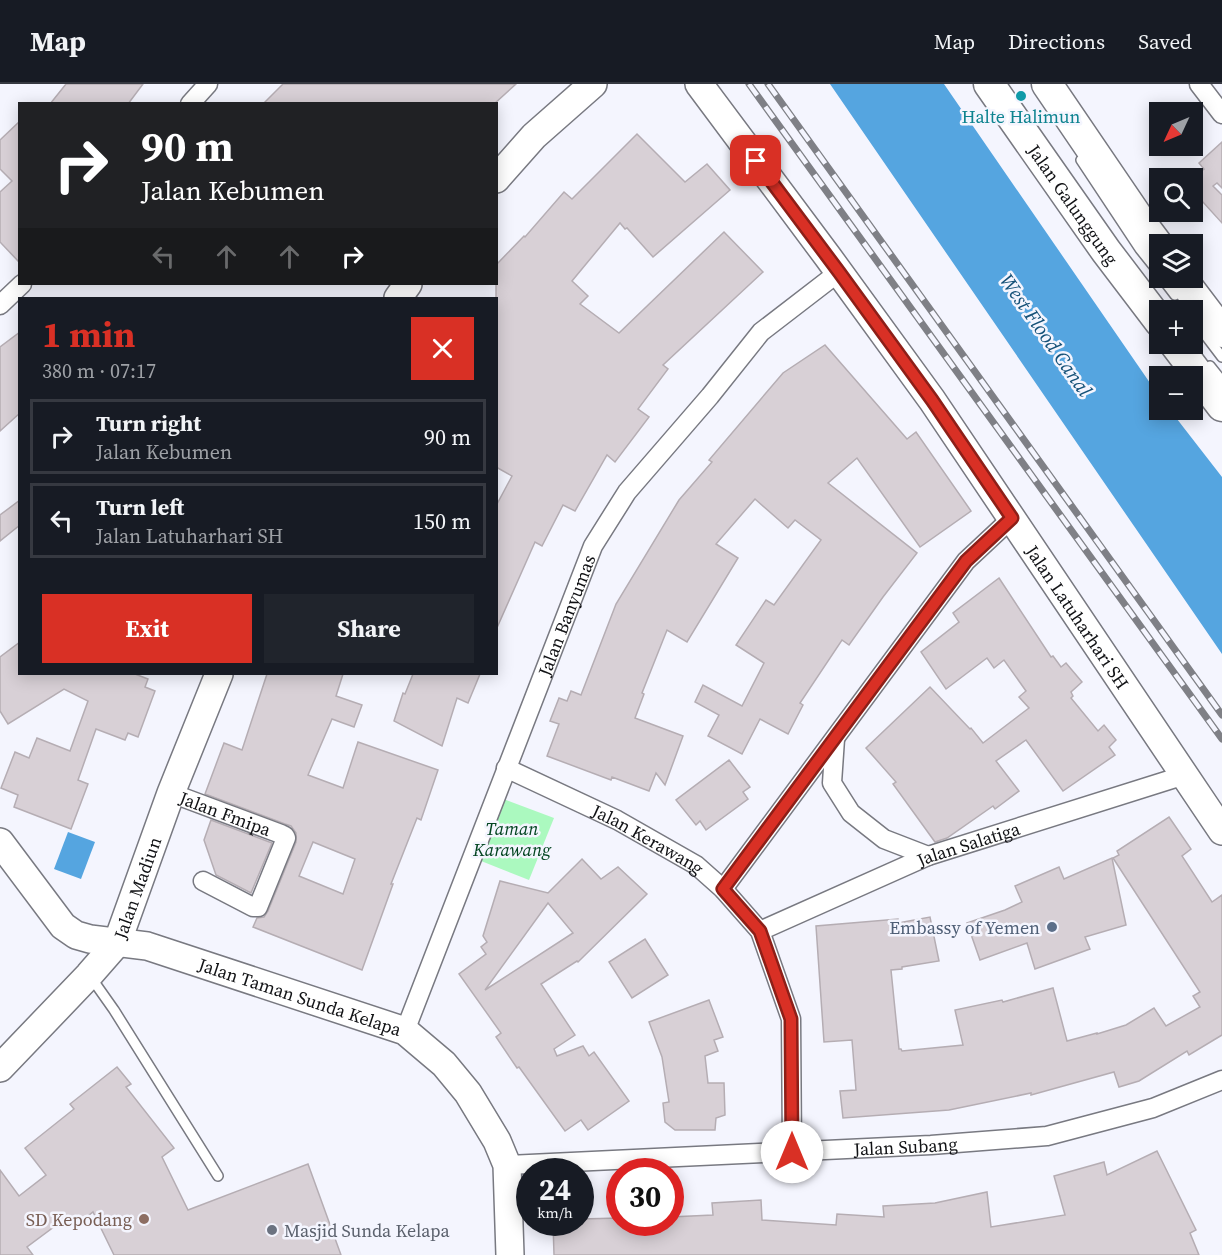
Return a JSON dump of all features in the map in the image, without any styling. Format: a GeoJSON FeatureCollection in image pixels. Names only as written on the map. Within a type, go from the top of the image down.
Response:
{"type":"FeatureCollection","features":[{"type":"Feature","properties":{"kind":"main road","name":"Jalan Galunggung"},"geometry":{"type":"LineString","coordinates":[[989,84],[1107,251],[1173,300]]}},
{"type":"Feature","properties":{"kind":"main road"},"geometry":{"type":"LineString","coordinates":[[1047,84],[1149,234]]}},
{"type":"Feature","properties":{"kind":"main road","name":"Jalan Galunggung"},"geometry":{"type":"LineString","coordinates":[[1203,346],[1221,398]]}},
{"type":"Feature","properties":{"kind":"street"},"geometry":{"type":"LineString","coordinates":[[192,102],[208,84]]}},
{"type":"Feature","properties":{"kind":"street"},"geometry":{"type":"LineString","coordinates":[[498,177],[534,136],[593,84]]}},
{"type":"Feature","properties":{"kind":"street","name":"Jalan Latuharhari SH"},"geometry":{"type":"LineString","coordinates":[[699,84],[932,400],[1222,831]]}},
{"type":"Feature","properties":{"kind":"street"},"geometry":{"type":"LineString","coordinates":[[1199,84],[1222,114]]}},
{"type":"Feature","properties":{"kind":"street","name":"Jalan Banyumas"},"geometry":{"type":"LineString","coordinates":[[405,1031],[593,546],[627,492],[710,396],[761,332],[839,272]]}},
{"type":"Feature","properties":{"kind":"street"},"geometry":{"type":"LineString","coordinates":[[0,305],[21,285]]}},
{"type":"Feature","properties":{"kind":"street"},"geometry":{"type":"LineString","coordinates":[[723,889],[966,561],[1012,518]]}},
{"type":"Feature","properties":{"kind":"street","name":"Jalan Madiun"},"geometry":{"type":"LineString","coordinates":[[0,1068],[117,943],[171,794],[219,675]]}},
{"type":"Feature","properties":{"kind":"street"},"geometry":{"type":"LineString","coordinates":[[835,739],[832,783],[851,813],[884,839],[928,856]]}},
{"type":"Feature","properties":{"kind":"street","name":"Jalan Kerawang"},"geometry":{"type":"LineString","coordinates":[[506,768],[617,820],[696,865],[723,889],[760,931],[791,1019],[792,1152]]}},
{"type":"Feature","properties":{"kind":"street","name":"Jalan Salatiga"},"geometry":{"type":"LineString","coordinates":[[760,931],[928,856],[1185,775]]}},
{"type":"Feature","properties":{"kind":"street","name":"Jalan Fmipa"},"geometry":{"type":"LineString","coordinates":[[171,794],[286,838],[258,907],[253,907],[203,881]]}},
{"type":"Feature","properties":{"kind":"street","name":"Jalan Taman Sunda Kelapa"},"geometry":{"type":"LineString","coordinates":[[0,842],[63,926],[76,935],[90,939],[147,946],[405,1031],[444,1064],[468,1093],[497,1141],[507,1165],[510,1255]]}},
{"type":"Feature","properties":{"kind":"street","name":"Jalan Subang"},"geometry":{"type":"LineString","coordinates":[[507,1165],[931,1145],[1047,1136],[1153,1108],[1222,1080]]}},
{"type":"Feature","properties":{"kind":"lane"},"geometry":{"type":"LineString","coordinates":[[1078,154],[1101,192],[1149,261]]}},
{"type":"Feature","properties":{"kind":"lane"},"geometry":{"type":"LineString","coordinates":[[1203,338],[1222,357]]}},
{"type":"Feature","properties":{"kind":"lane"},"geometry":{"type":"LineString","coordinates":[[1207,362],[1221,398]]}},
{"type":"Feature","properties":{"kind":"lane"},"geometry":{"type":"LineString","coordinates":[[89,975],[114,1010],[218,1176]]}},
{"type":"Feature","properties":{"kind":"green space","name":"Taman Karawang"},"geometry":{"type":"Polygon","coordinates":[[[493,795],[554,818],[529,880],[471,857],[493,795]]]}},
{"type":"Feature","properties":{"kind":"water","name":"West Flood Canal"},"geometry":{"type":"Polygon","coordinates":[[[830,84],[944,84],[1149,381],[1149,420],[1178,420],[1222,477],[1222,654],[830,84]]]}},
{"type":"Feature","properties":{"kind":"water"},"geometry":{"type":"Polygon","coordinates":[[[68,832],[95,842],[81,879],[54,869],[68,832]]]}},
{"type":"Feature","properties":{"kind":"building"},"geometry":{"type":"Polygon","coordinates":[[[66,84],[143,84],[130,102],[52,102],[66,84]]]}},
{"type":"Feature","properties":{"kind":"building"},"geometry":{"type":"Polygon","coordinates":[[[283,84],[516,84],[496,102],[265,102],[283,84]]]}},
{"type":"Feature","properties":{"kind":"building"},"geometry":{"type":"Polygon","coordinates":[[[18,123],[18,261],[0,242],[0,192],[12,181],[0,169],[0,140],[18,123]]]}},
{"type":"Feature","properties":{"kind":"building"},"geometry":{"type":"Polygon","coordinates":[[[637,134],[685,182],[707,164],[730,190],[653,257],[620,223],[572,281],[588,296],[580,304],[619,333],[724,232],[763,272],[663,365],[668,369],[638,409],[649,417],[615,462],[607,455],[575,511],[563,505],[542,546],[535,542],[498,625],[498,502],[512,476],[498,468],[498,297],[496,297],[496,285],[498,285],[498,263],[525,237],[564,192],[572,199],[637,134]]]}},
{"type":"Feature","properties":{"kind":"building"},"geometry":{"type":"Polygon","coordinates":[[[1222,142],[1222,188],[1217,183],[1213,186],[1222,195],[1222,223],[1203,202],[1204,169],[1199,163],[1222,142]]]}},
{"type":"Feature","properties":{"kind":"building"},"geometry":{"type":"Polygon","coordinates":[[[18,334],[18,415],[0,431],[0,347],[18,334]]]}},
{"type":"Feature","properties":{"kind":"building"},"geometry":{"type":"Polygon","coordinates":[[[825,345],[907,439],[916,432],[971,511],[920,547],[857,458],[828,483],[917,553],[849,645],[842,640],[800,703],[803,705],[788,734],[760,719],[742,754],[708,736],[719,715],[695,702],[703,685],[742,706],[764,663],[736,645],[766,600],[774,605],[821,540],[795,520],[788,528],[755,499],[716,544],[738,558],[687,642],[667,630],[642,693],[644,694],[635,718],[683,736],[665,785],[656,773],[649,791],[612,777],[611,780],[547,756],[559,724],[550,721],[559,698],[567,701],[571,691],[581,695],[616,604],[679,500],[712,462],[709,460],[783,373],[825,345]]]}},
{"type":"Feature","properties":{"kind":"building"},"geometry":{"type":"Polygon","coordinates":[[[18,502],[18,527],[0,541],[0,515],[18,502]]]}},
{"type":"Feature","properties":{"kind":"building"},"geometry":{"type":"Polygon","coordinates":[[[999,578],[1051,657],[1053,656],[1061,667],[1066,663],[1082,682],[1071,692],[1073,696],[1071,698],[1098,731],[1104,725],[1116,740],[1109,747],[1115,755],[1063,791],[1026,740],[996,761],[1019,791],[995,809],[993,806],[947,838],[935,842],[893,784],[896,782],[866,748],[930,687],[983,743],[1029,708],[1019,697],[1026,691],[1004,660],[994,668],[987,658],[946,689],[921,652],[959,622],[953,613],[999,578]]]}},
{"type":"Feature","properties":{"kind":"building"},"geometry":{"type":"Polygon","coordinates":[[[18,644],[18,675],[138,675],[148,679],[145,687],[155,691],[138,737],[128,733],[125,740],[96,729],[78,780],[88,784],[71,829],[14,807],[18,795],[1,788],[15,752],[29,758],[37,738],[70,751],[88,701],[64,689],[8,724],[0,711],[0,657],[18,644]]]}},
{"type":"Feature","properties":{"kind":"building"},"geometry":{"type":"Polygon","coordinates":[[[267,675],[343,675],[336,696],[362,705],[354,727],[332,719],[308,775],[343,788],[358,742],[438,770],[421,820],[417,818],[391,884],[393,884],[362,970],[253,927],[257,918],[264,917],[268,911],[296,842],[296,833],[291,826],[205,794],[224,743],[242,750],[267,675]],[[313,842],[299,876],[343,894],[355,859],[313,842]]]}},
{"type":"Feature","properties":{"kind":"building"},"geometry":{"type":"Polygon","coordinates":[[[413,675],[480,675],[468,703],[457,698],[442,746],[394,721],[403,693],[405,694],[413,675]]]}},
{"type":"Feature","properties":{"kind":"building"},"geometry":{"type":"Polygon","coordinates":[[[729,760],[750,787],[743,792],[748,799],[706,830],[700,821],[696,825],[676,800],[729,760]]]}},
{"type":"Feature","properties":{"kind":"building"},"geometry":{"type":"Polygon","coordinates":[[[1169,817],[1191,849],[1182,856],[1212,902],[1222,895],[1222,1035],[1189,1055],[1187,1051],[1139,1081],[1119,1087],[1114,1072],[1031,1095],[1031,1093],[949,1110],[843,1118],[840,1091],[856,1090],[852,1040],[824,1042],[816,926],[898,919],[898,923],[930,917],[939,961],[891,970],[899,1049],[902,1051],[963,1045],[955,1010],[1002,1000],[1003,1002],[1053,988],[1067,1041],[1126,1025],[1154,1008],[1166,1026],[1200,1007],[1193,996],[1200,992],[1113,858],[1119,855],[1117,851],[1169,817]]]}},
{"type":"Feature","properties":{"kind":"building"},"geometry":{"type":"Polygon","coordinates":[[[211,820],[272,843],[251,893],[216,875],[204,840],[211,820]]]}},
{"type":"Feature","properties":{"kind":"building"},"geometry":{"type":"Polygon","coordinates":[[[1112,858],[1126,925],[1085,937],[1090,949],[1035,969],[1027,943],[980,960],[967,923],[1022,902],[1015,886],[1059,867],[1064,879],[1112,858]]]}},
{"type":"Feature","properties":{"kind":"building"},"geometry":{"type":"Polygon","coordinates":[[[582,859],[601,879],[618,867],[647,894],[578,962],[541,984],[575,1035],[554,1049],[557,1056],[583,1046],[589,1056],[594,1052],[629,1101],[588,1130],[581,1120],[565,1131],[496,1037],[501,1033],[459,974],[486,954],[481,947],[487,942],[483,936],[500,881],[548,893],[582,859]],[[548,903],[485,990],[573,933],[548,903]]]}},
{"type":"Feature","properties":{"kind":"building"},"geometry":{"type":"Polygon","coordinates":[[[645,939],[668,975],[632,998],[609,962],[645,939]]]}},
{"type":"Feature","properties":{"kind":"building"},"geometry":{"type":"Polygon","coordinates":[[[709,1000],[723,1037],[714,1040],[718,1051],[705,1056],[708,1083],[724,1083],[725,1115],[716,1118],[715,1130],[675,1130],[665,1122],[663,1103],[669,1102],[662,1057],[649,1022],[709,1000]]]}},
{"type":"Feature","properties":{"kind":"building"},"geometry":{"type":"Polygon","coordinates":[[[117,1067],[131,1084],[126,1087],[174,1148],[162,1157],[188,1210],[308,1164],[341,1255],[114,1255],[93,1212],[74,1227],[66,1218],[27,1247],[33,1255],[0,1255],[0,1170],[19,1196],[46,1175],[25,1148],[74,1109],[70,1104],[117,1067]]]}},
{"type":"Feature","properties":{"kind":"building"},"geometry":{"type":"Polygon","coordinates":[[[1157,1151],[1196,1230],[1190,1233],[1199,1255],[554,1255],[553,1236],[594,1236],[594,1219],[606,1218],[606,1236],[684,1236],[684,1216],[713,1215],[712,1203],[761,1200],[762,1220],[836,1225],[837,1214],[884,1217],[883,1206],[935,1203],[987,1192],[991,1227],[1065,1215],[1054,1176],[1104,1162],[1107,1175],[1157,1151]]]}},
{"type":"Feature","properties":{"kind":"railway"},"geometry":{"type":"LineString","coordinates":[[749,84],[1222,739]]}},
{"type":"Feature","properties":{"kind":"railway"},"geometry":{"type":"LineString","coordinates":[[768,84],[1222,715]]}},
{"type":"Feature","properties":{"kind":"place","name":"Halte Halimun"},"geometry":{"type":"Point","coordinates":[1021,96]}},
{"type":"Feature","properties":{"kind":"place","name":"Embassy of Yemen"},"geometry":{"type":"Point","coordinates":[1052,927]}},
{"type":"Feature","properties":{"kind":"place","name":"SD Kepodang"},"geometry":{"type":"Point","coordinates":[144,1219]}},
{"type":"Feature","properties":{"kind":"place","name":"Masjid Sunda Kelapa"},"geometry":{"type":"Point","coordinates":[272,1230]}},
{"type":"Feature","properties":{"kind":"route"},"geometry":{"type":"LineString","coordinates":[[756,161],[932,400],[1012,518],[966,561],[723,889],[760,931],[791,1019],[792,1152]]}}]}
